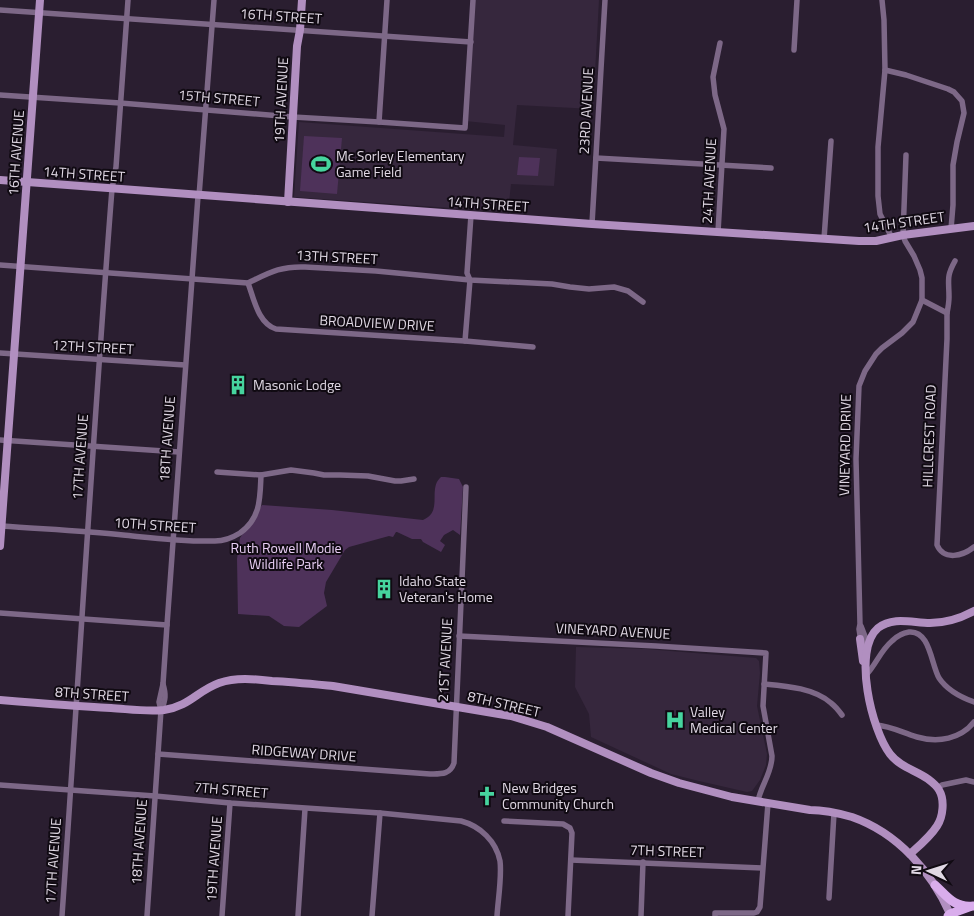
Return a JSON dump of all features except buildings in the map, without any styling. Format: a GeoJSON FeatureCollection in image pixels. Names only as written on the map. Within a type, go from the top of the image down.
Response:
{"type":"FeatureCollection","features":[{"type":"Feature","properties":{"kind":"main road"},"geometry":{"type":"LineString","coordinates":[[934,885],[955,904],[965,907],[973,906]]}},
{"type":"Feature","properties":{"kind":"main road"},"geometry":{"type":"LineString","coordinates":[[950,915],[973,906]]}},
{"type":"Feature","properties":{"kind":"street","name":"16TH AVENUE"},"geometry":{"type":"LineString","coordinates":[[0,546],[4,440],[14,355],[40,0]]}},
{"type":"Feature","properties":{"kind":"street","name":"17TH AVENUE"},"geometry":{"type":"LineString","coordinates":[[62,916],[105,273],[112,188],[116,167],[128,0]]}},
{"type":"Feature","properties":{"kind":"street","name":"18TH AVENUE"},"geometry":{"type":"LineString","coordinates":[[147,916],[161,710],[166,701],[163,684],[167,625],[185,365],[214,0]]}},
{"type":"Feature","properties":{"kind":"street","name":"19TH AVENUE"},"geometry":{"type":"LineString","coordinates":[[288,202],[297,46],[302,0]]}},
{"type":"Feature","properties":{"kind":"street"},"geometry":{"type":"LineString","coordinates":[[379,122],[388,0]]}},
{"type":"Feature","properties":{"kind":"street"},"geometry":{"type":"LineString","coordinates":[[471,42],[473,0]]}},
{"type":"Feature","properties":{"kind":"street","name":"23RD AVENUE"},"geometry":{"type":"LineString","coordinates":[[592,224],[605,0]]}},
{"type":"Feature","properties":{"kind":"street"},"geometry":{"type":"LineString","coordinates":[[794,50],[797,0]]}},
{"type":"Feature","properties":{"kind":"street"},"geometry":{"type":"LineString","coordinates":[[882,0],[885,70],[878,147],[878,196],[880,214],[892,238]]}},
{"type":"Feature","properties":{"kind":"street","name":"16TH STREET"},"geometry":{"type":"LineString","coordinates":[[0,10],[471,42]]}},
{"type":"Feature","properties":{"kind":"street","name":"15TH STREET"},"geometry":{"type":"LineString","coordinates":[[0,95],[465,128],[471,42]]}},
{"type":"Feature","properties":{"kind":"street","name":"24TH AVENUE"},"geometry":{"type":"LineString","coordinates":[[718,232],[724,129],[715,95],[713,77],[720,43]]}},
{"type":"Feature","properties":{"kind":"street"},"geometry":{"type":"LineString","coordinates":[[885,70],[948,89],[954,92],[962,101],[964,117],[956,142],[953,165],[953,206],[950,229]]}},
{"type":"Feature","properties":{"kind":"street"},"geometry":{"type":"LineString","coordinates":[[824,239],[831,141]]}},
{"type":"Feature","properties":{"kind":"street"},"geometry":{"type":"LineString","coordinates":[[903,235],[906,155]]}},
{"type":"Feature","properties":{"kind":"street"},"geometry":{"type":"LineString","coordinates":[[596,158],[771,168]]}},
{"type":"Feature","properties":{"kind":"street","name":"14TH STREET"},"geometry":{"type":"LineString","coordinates":[[0,180],[198,196],[824,239],[876,241],[903,235],[974,226]]}},
{"type":"Feature","properties":{"kind":"street"},"geometry":{"type":"LineString","coordinates":[[465,341],[470,280],[467,273],[471,215]]}},
{"type":"Feature","properties":{"kind":"street","name":"VINEYARD DRIVE"},"geometry":{"type":"LineString","coordinates":[[860,639],[856,459],[859,386],[865,371],[876,354],[913,322],[922,300],[920,270],[903,235]]}},
{"type":"Feature","properties":{"kind":"street"},"geometry":{"type":"LineString","coordinates":[[922,300],[947,313],[949,300],[948,274],[955,261]]}},
{"type":"Feature","properties":{"kind":"street"},"geometry":{"type":"LineString","coordinates":[[0,265],[248,283]]}},
{"type":"Feature","properties":{"kind":"street","name":"13TH STREET"},"geometry":{"type":"LineString","coordinates":[[248,283],[274,270],[293,266],[376,271],[470,280],[552,284],[589,289],[614,287],[628,291],[643,302]]}},
{"type":"Feature","properties":{"kind":"street","name":"BROADVIEW DRIVE"},"geometry":{"type":"LineString","coordinates":[[248,283],[262,318],[268,325],[276,329],[532,347]]}},
{"type":"Feature","properties":{"kind":"street","name":"HILLCREST ROAD"},"geometry":{"type":"LineString","coordinates":[[947,313],[937,545],[940,551],[949,555],[956,555],[974,546]]}},
{"type":"Feature","properties":{"kind":"street","name":"12TH STREET"},"geometry":{"type":"LineString","coordinates":[[0,353],[185,365]]}},
{"type":"Feature","properties":{"kind":"street"},"geometry":{"type":"LineString","coordinates":[[4,440],[179,452]]}},
{"type":"Feature","properties":{"kind":"street"},"geometry":{"type":"LineString","coordinates":[[217,472],[261,475],[292,470],[324,475],[368,476],[395,481],[414,478]]}},
{"type":"Feature","properties":{"kind":"street","name":"10TH STREET"},"geometry":{"type":"LineString","coordinates":[[2,526],[173,540],[214,541],[226,539],[240,532],[252,521],[259,507],[261,475]]}},
{"type":"Feature","properties":{"kind":"street","name":"21ST AVENUE"},"geometry":{"type":"LineString","coordinates":[[448,772],[454,763],[466,487]]}},
{"type":"Feature","properties":{"kind":"street"},"geometry":{"type":"LineString","coordinates":[[866,675],[866,654],[869,643],[879,627],[895,621],[931,623],[951,620],[974,611]]}},
{"type":"Feature","properties":{"kind":"street"},"geometry":{"type":"LineString","coordinates":[[0,613],[167,625]]}},
{"type":"Feature","properties":{"kind":"street","name":"VINEYARD DRIVE"},"geometry":{"type":"LineString","coordinates":[[860,624],[869,643]]}},
{"type":"Feature","properties":{"kind":"street"},"geometry":{"type":"LineString","coordinates":[[866,675],[891,641],[904,633],[915,632],[921,635],[925,642],[940,679],[953,692],[974,702]]}},
{"type":"Feature","properties":{"kind":"street","name":"VINEYARD AVENUE"},"geometry":{"type":"LineString","coordinates":[[459,636],[766,653],[764,684]]}},
{"type":"Feature","properties":{"kind":"street"},"geometry":{"type":"LineString","coordinates":[[860,639],[862,643],[869,643]]}},
{"type":"Feature","properties":{"kind":"street"},"geometry":{"type":"LineString","coordinates":[[860,639],[867,687],[876,725],[885,747],[897,761],[928,779],[938,788],[942,800],[939,822],[931,834],[910,854]]}},
{"type":"Feature","properties":{"kind":"street","name":"8TH STREET"},"geometry":{"type":"LineString","coordinates":[[0,700],[161,710],[183,705],[216,684],[228,680],[243,679],[333,686],[498,713],[528,720],[678,783],[715,793],[834,813],[870,825],[896,841],[919,864],[934,885],[950,915]]}},
{"type":"Feature","properties":{"kind":"street"},"geometry":{"type":"LineString","coordinates":[[758,801],[759,793],[772,761],[771,746],[764,716],[764,684],[813,692],[831,703],[842,715]]}},
{"type":"Feature","properties":{"kind":"street"},"geometry":{"type":"LineString","coordinates":[[876,725],[918,737],[936,739],[954,737],[961,734],[974,722]]}},
{"type":"Feature","properties":{"kind":"street","name":"RIDGEWAY DRIVE"},"geometry":{"type":"LineString","coordinates":[[158,754],[430,774],[444,774],[448,772]]}},
{"type":"Feature","properties":{"kind":"street"},"geometry":{"type":"LineString","coordinates":[[938,788],[966,780],[974,782]]}},
{"type":"Feature","properties":{"kind":"street","name":"7TH STREET"},"geometry":{"type":"LineString","coordinates":[[0,784],[461,821],[483,832],[498,854],[500,866],[497,916]]}},
{"type":"Feature","properties":{"kind":"street","name":"19TH AVENUE"},"geometry":{"type":"LineString","coordinates":[[222,916],[230,803]]}},
{"type":"Feature","properties":{"kind":"street"},"geometry":{"type":"LineString","coordinates":[[715,916],[716,913],[754,913],[760,907],[768,803]]}},
{"type":"Feature","properties":{"kind":"street"},"geometry":{"type":"LineString","coordinates":[[298,916],[305,808]]}},
{"type":"Feature","properties":{"kind":"street"},"geometry":{"type":"LineString","coordinates":[[829,898],[834,813]]}},
{"type":"Feature","properties":{"kind":"street"},"geometry":{"type":"LineString","coordinates":[[372,916],[380,814]]}},
{"type":"Feature","properties":{"kind":"street"},"geometry":{"type":"LineString","coordinates":[[504,821],[563,824],[570,828],[572,833],[568,916]]}},
{"type":"Feature","properties":{"kind":"street","name":"7TH STREET"},"geometry":{"type":"LineString","coordinates":[[571,860],[762,868]]}},
{"type":"Feature","properties":{"kind":"street"},"geometry":{"type":"LineString","coordinates":[[641,916],[644,862]]}},
{"type":"Feature","properties":{"kind":"shaded area"},"geometry":{"type":"Polygon","coordinates":[[[473,0],[599,0],[593,109],[517,105],[513,145],[557,149],[554,186],[511,184],[508,212],[294,197],[299,122],[504,137],[505,125],[465,121],[473,0]]]}},
{"type":"Feature","properties":{"kind":"shaded area","name":"Valley Medical Center"},"geometry":{"type":"Polygon","coordinates":[[[576,647],[646,649],[756,658],[759,661],[760,673],[757,706],[767,754],[766,765],[760,780],[752,791],[747,792],[671,774],[591,737],[589,714],[575,687],[576,647]]]}},
{"type":"Feature","properties":{"kind":"green space","name":"Mc Sorley Elementary Game Field"},"geometry":{"type":"Polygon","coordinates":[[[304,136],[342,138],[337,194],[300,191],[304,136]]]}},
{"type":"Feature","properties":{"kind":"green space"},"geometry":{"type":"Polygon","coordinates":[[[519,157],[540,158],[538,176],[517,175],[519,157]]]}},
{"type":"Feature","properties":{"kind":"green space","name":"Ruth Rowell Modie Wildlife Park"},"geometry":{"type":"Polygon","coordinates":[[[441,477],[459,479],[463,487],[460,535],[453,530],[444,535],[440,541],[445,545],[441,552],[421,539],[412,539],[396,532],[393,537],[389,536],[349,547],[345,550],[326,582],[324,593],[327,606],[299,627],[284,626],[269,616],[238,614],[237,559],[240,538],[262,505],[332,510],[423,520],[433,511],[435,488],[441,477]]]}},
{"type":"Feature","properties":{"kind":"place","name":"Mc Sorley Elementary Game Field"},"geometry":{"type":"Point","coordinates":[321,164]}},
{"type":"Feature","properties":{"kind":"place","name":"Masonic Lodge"},"geometry":{"type":"Point","coordinates":[238,385]}},
{"type":"Feature","properties":{"kind":"place","name":"Idaho State Veteran's Home"},"geometry":{"type":"Point","coordinates":[384,589]}},
{"type":"Feature","properties":{"kind":"place","name":"Valley Medical Center"},"geometry":{"type":"Point","coordinates":[675,720]}},
{"type":"Feature","properties":{"kind":"place","name":"New Bridges Community Church"},"geometry":{"type":"Point","coordinates":[487,796]}}]}
